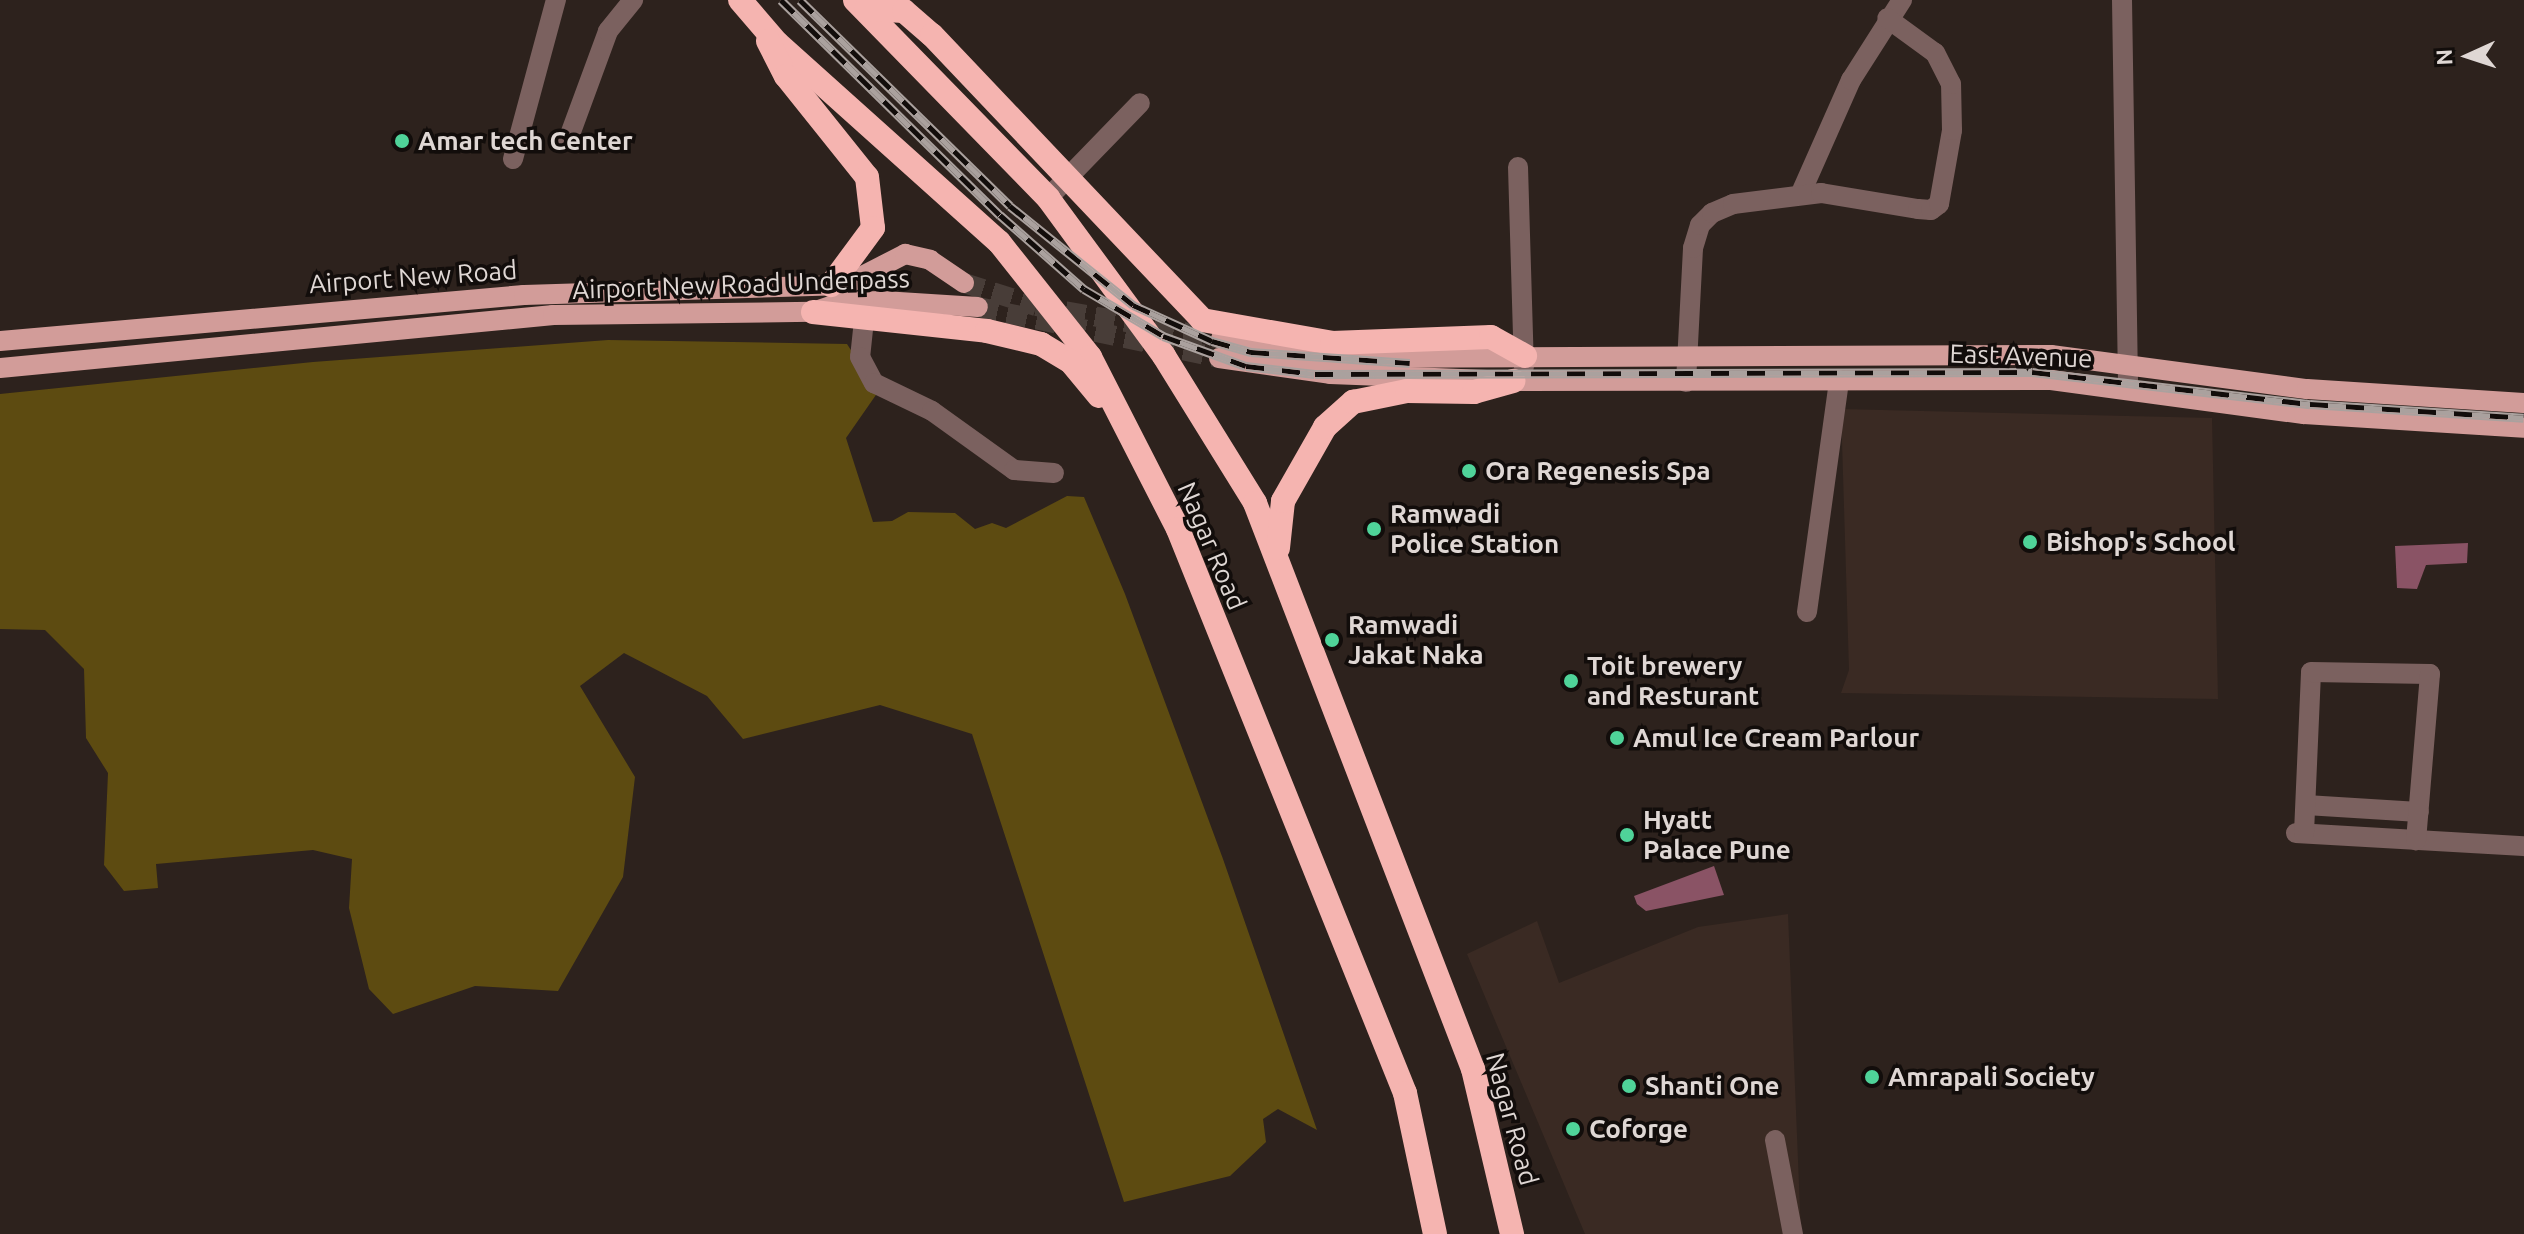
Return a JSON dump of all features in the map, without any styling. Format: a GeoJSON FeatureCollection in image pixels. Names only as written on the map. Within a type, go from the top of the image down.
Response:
{"type":"FeatureCollection","features":[{"type":"Feature","properties":{"kind":"highway","name":"Nagar Road"},"geometry":{"type":"LineString","coordinates":[[740,0],[763,26],[999,242],[1068,323],[1178,529],[1405,1093],[1435,1234]]}},
{"type":"Feature","properties":{"kind":"highway","name":"Nagar Road"},"geometry":{"type":"LineString","coordinates":[[860,5],[1048,198],[1164,356],[1255,503],[1473,1069],[1512,1234]]}},
{"type":"Feature","properties":{"kind":"highway"},"geometry":{"type":"LineString","coordinates":[[860,5],[888,7],[913,19],[1202,320],[1332,343],[1491,337],[1525,356]]}},
{"type":"Feature","properties":{"kind":"highway"},"geometry":{"type":"LineString","coordinates":[[763,26],[786,76],[867,177],[873,228],[831,285]]}},
{"type":"Feature","properties":{"kind":"highway"},"geometry":{"type":"LineString","coordinates":[[813,312],[864,320],[987,331],[1041,344],[1071,362],[1127,429]]}},
{"type":"Feature","properties":{"kind":"highway"},"geometry":{"type":"LineString","coordinates":[[1278,557],[1283,501],[1325,427],[1353,402],[1407,391],[1474,392],[1519,381]]}},
{"type":"Feature","properties":{"kind":"main road","name":"Airport New Road Underpass"},"geometry":{"type":"LineString","coordinates":[[831,285],[845,285],[905,254],[930,260],[964,283]]}},
{"type":"Feature","properties":{"kind":"main road","name":"Airport New Road"},"geometry":{"type":"LineString","coordinates":[[0,341],[492,297],[831,285]]}},
{"type":"Feature","properties":{"kind":"main road","name":"Airport New Road Underpass"},"geometry":{"type":"LineString","coordinates":[[553,315],[813,312],[842,302],[978,307]]}},
{"type":"Feature","properties":{"kind":"main road","name":"Airport New Road"},"geometry":{"type":"LineString","coordinates":[[0,368],[553,315]]}},
{"type":"Feature","properties":{"kind":"main road"},"geometry":{"type":"LineString","coordinates":[[1519,381],[1330,374],[1220,349],[1325,358],[1525,356]]}},
{"type":"Feature","properties":{"kind":"main road","name":"East Avenue"},"geometry":{"type":"LineString","coordinates":[[1525,356],[1688,353],[2051,355],[2307,389],[2524,403]]}},
{"type":"Feature","properties":{"kind":"main road","name":"East Avenue"},"geometry":{"type":"LineString","coordinates":[[1519,381],[2051,380],[2304,414],[2524,428]]}},
{"type":"Feature","properties":{"kind":"street"},"geometry":{"type":"LineString","coordinates":[[513,159],[556,0]]}},
{"type":"Feature","properties":{"kind":"street"},"geometry":{"type":"LineString","coordinates":[[568,140],[608,31],[633,0]]}},
{"type":"Feature","properties":{"kind":"street"},"geometry":{"type":"LineString","coordinates":[[1800,195],[1851,80],[1887,18],[1902,0]]}},
{"type":"Feature","properties":{"kind":"street"},"geometry":{"type":"LineString","coordinates":[[2122,0],[2128,388]]}},
{"type":"Feature","properties":{"kind":"street"},"geometry":{"type":"LineString","coordinates":[[1686,382],[1693,248],[1700,225],[1733,204],[1821,193],[1931,210],[1939,204],[1952,130],[1951,84],[1935,53],[1887,18]]}},
{"type":"Feature","properties":{"kind":"street"},"geometry":{"type":"LineString","coordinates":[[1048,198],[1140,103]]}},
{"type":"Feature","properties":{"kind":"street"},"geometry":{"type":"LineString","coordinates":[[1518,167],[1525,356],[1519,381]]}},
{"type":"Feature","properties":{"kind":"street"},"geometry":{"type":"LineString","coordinates":[[864,320],[860,357],[874,383],[932,411],[1014,470],[1054,473]]}},
{"type":"Feature","properties":{"kind":"street"},"geometry":{"type":"LineString","coordinates":[[1807,612],[1839,380]]}},
{"type":"Feature","properties":{"kind":"street"},"geometry":{"type":"LineString","coordinates":[[2416,840],[2430,674],[2311,672],[2306,805],[2300,833],[2416,840],[2479,843],[2524,846]]}},
{"type":"Feature","properties":{"kind":"street"},"geometry":{"type":"LineString","coordinates":[[2306,805],[2419,812]]}},
{"type":"Feature","properties":{"kind":"street"},"geometry":{"type":"LineString","coordinates":[[1775,1140],[1793,1234]]}},
{"type":"Feature","properties":{"kind":"shaded area"},"geometry":{"type":"Polygon","coordinates":[[[608,340],[847,344],[878,392],[846,438],[873,522],[892,521],[908,512],[955,513],[975,529],[992,523],[1006,528],[1067,496],[1084,497],[1125,594],[1223,859],[1317,1130],[1278,1109],[1263,1119],[1266,1142],[1230,1176],[1124,1202],[972,734],[880,705],[743,739],[707,696],[624,653],[580,686],[635,777],[623,877],[558,991],[475,986],[393,1014],[369,989],[349,908],[352,859],[313,850],[156,864],[158,888],[124,891],[104,865],[108,773],[86,738],[84,669],[45,630],[0,629],[0,394],[313,362],[608,340]]]}},
{"type":"Feature","properties":{"kind":"shaded area","name":"Bishop's School"},"geometry":{"type":"Polygon","coordinates":[[[1841,409],[2212,418],[2218,699],[1841,693],[1849,670],[1841,409]]]}},
{"type":"Feature","properties":{"kind":"shaded area"},"geometry":{"type":"Polygon","coordinates":[[[2468,543],[2467,563],[2426,565],[2417,589],[2397,588],[2395,546],[2468,543]]]}},
{"type":"Feature","properties":{"kind":"shaded area"},"geometry":{"type":"Polygon","coordinates":[[[1714,866],[1724,895],[1646,911],[1637,904],[1634,896],[1714,866]]]}},
{"type":"Feature","properties":{"kind":"shaded area","name":"Shanti One"},"geometry":{"type":"Polygon","coordinates":[[[1788,914],[1801,1234],[1585,1234],[1467,954],[1537,921],[1559,983],[1698,927],[1788,914]]]}},
{"type":"Feature","properties":{"kind":"tunnel"},"geometry":{"type":"LineString","coordinates":[[964,283],[1036,306],[1221,339]]}},
{"type":"Feature","properties":{"kind":"tunnel"},"geometry":{"type":"LineString","coordinates":[[978,307],[1219,358]]}},
{"type":"Feature","properties":{"kind":"railway"},"geometry":{"type":"LineString","coordinates":[[781,0],[1000,215],[1084,289],[1163,336],[1246,366],[1315,374],[2032,372],[2310,404],[2524,418]]}},
{"type":"Feature","properties":{"kind":"railway"},"geometry":{"type":"LineString","coordinates":[[800,0],[1010,206],[1133,305],[1212,341],[1251,352],[1410,363]]}},
{"type":"Feature","properties":{"kind":"place","name":"Amar tech Center"},"geometry":{"type":"Point","coordinates":[402,141]}},
{"type":"Feature","properties":{"kind":"place","name":"Ora Regenesis Spa"},"geometry":{"type":"Point","coordinates":[1469,471]}},
{"type":"Feature","properties":{"kind":"place","name":"Ramwadi Police Station"},"geometry":{"type":"Point","coordinates":[1374,529]}},
{"type":"Feature","properties":{"kind":"place","name":"Bishop's School"},"geometry":{"type":"Point","coordinates":[2030,542]}},
{"type":"Feature","properties":{"kind":"place","name":"Ramwadi Jakat Naka"},"geometry":{"type":"Point","coordinates":[1332,640]}},
{"type":"Feature","properties":{"kind":"place","name":"Toit brewery and Resturant"},"geometry":{"type":"Point","coordinates":[1571,681]}},
{"type":"Feature","properties":{"kind":"place","name":"Amul Ice Cream Parlour"},"geometry":{"type":"Point","coordinates":[1617,738]}},
{"type":"Feature","properties":{"kind":"place","name":"Hyatt Palace Pune"},"geometry":{"type":"Point","coordinates":[1627,835]}},
{"type":"Feature","properties":{"kind":"place","name":"Amrapali Society"},"geometry":{"type":"Point","coordinates":[1872,1077]}},
{"type":"Feature","properties":{"kind":"place","name":"Shanti One"},"geometry":{"type":"Point","coordinates":[1629,1086]}},
{"type":"Feature","properties":{"kind":"place","name":"Coforge"},"geometry":{"type":"Point","coordinates":[1573,1129]}}]}
